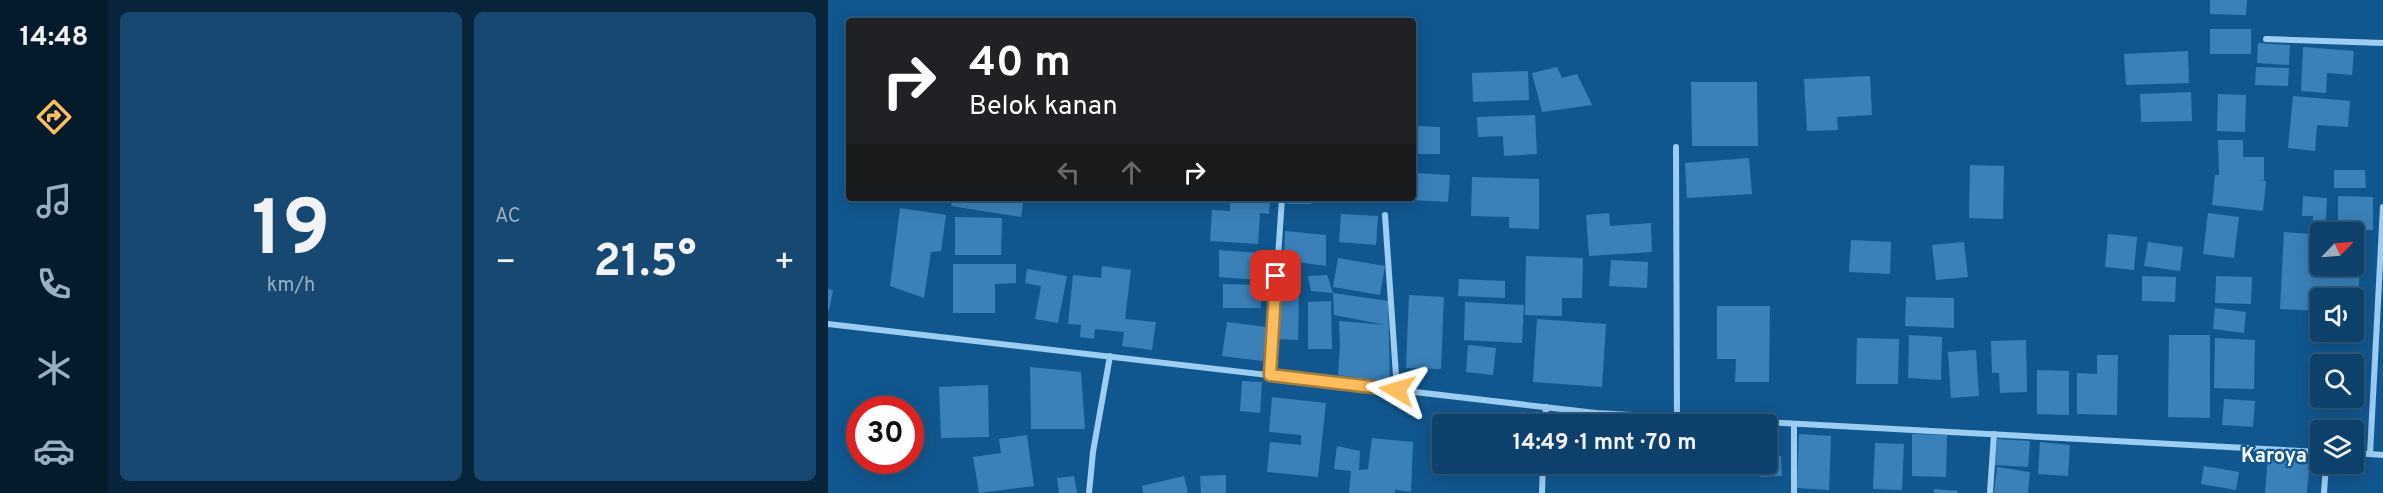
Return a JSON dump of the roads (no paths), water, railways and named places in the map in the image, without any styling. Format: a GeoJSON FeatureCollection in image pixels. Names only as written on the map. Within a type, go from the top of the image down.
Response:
{"type":"FeatureCollection","features":[{"type":"Feature","properties":{"kind":"street"},"geometry":{"type":"LineString","coordinates":[[2266,39],[2383,43]]}},
{"type":"Feature","properties":{"kind":"street"},"geometry":{"type":"LineString","coordinates":[[1676,147],[1677,414]]}},
{"type":"Feature","properties":{"kind":"street"},"geometry":{"type":"LineString","coordinates":[[1270,375],[1282,201]]}},
{"type":"Feature","properties":{"kind":"street"},"geometry":{"type":"LineString","coordinates":[[2370,454],[2383,207]]}},
{"type":"Feature","properties":{"kind":"street"},"geometry":{"type":"LineString","coordinates":[[1385,215],[1397,390]]}},
{"type":"Feature","properties":{"kind":"street"},"geometry":{"type":"LineString","coordinates":[[828,324],[1616,414]]}},
{"type":"Feature","properties":{"kind":"street"},"geometry":{"type":"LineString","coordinates":[[1089,493],[1093,452],[1110,356]]}},
{"type":"Feature","properties":{"kind":"street"},"geometry":{"type":"LineString","coordinates":[[1546,407],[1546,414]]}},
{"type":"Feature","properties":{"kind":"street"},"geometry":{"type":"LineString","coordinates":[[1777,422],[2310,451]]}},
{"type":"Feature","properties":{"kind":"street"},"geometry":{"type":"LineString","coordinates":[[1794,423],[1794,493]]}},
{"type":"Feature","properties":{"kind":"street"},"geometry":{"type":"LineString","coordinates":[[1990,493],[1994,434]]}},
{"type":"Feature","properties":{"kind":"street"},"geometry":{"type":"LineString","coordinates":[[2364,454],[2383,455]]}},
{"type":"Feature","properties":{"kind":"street"},"geometry":{"type":"LineString","coordinates":[[1542,493],[1543,474]]}},
{"type":"Feature","properties":{"kind":"street"},"geometry":{"type":"LineString","coordinates":[[2324,493],[2325,474]]}},
{"type":"Feature","properties":{"kind":"district","name":"Karoya"},"geometry":{"type":"Point","coordinates":[2274,455]}}]}
